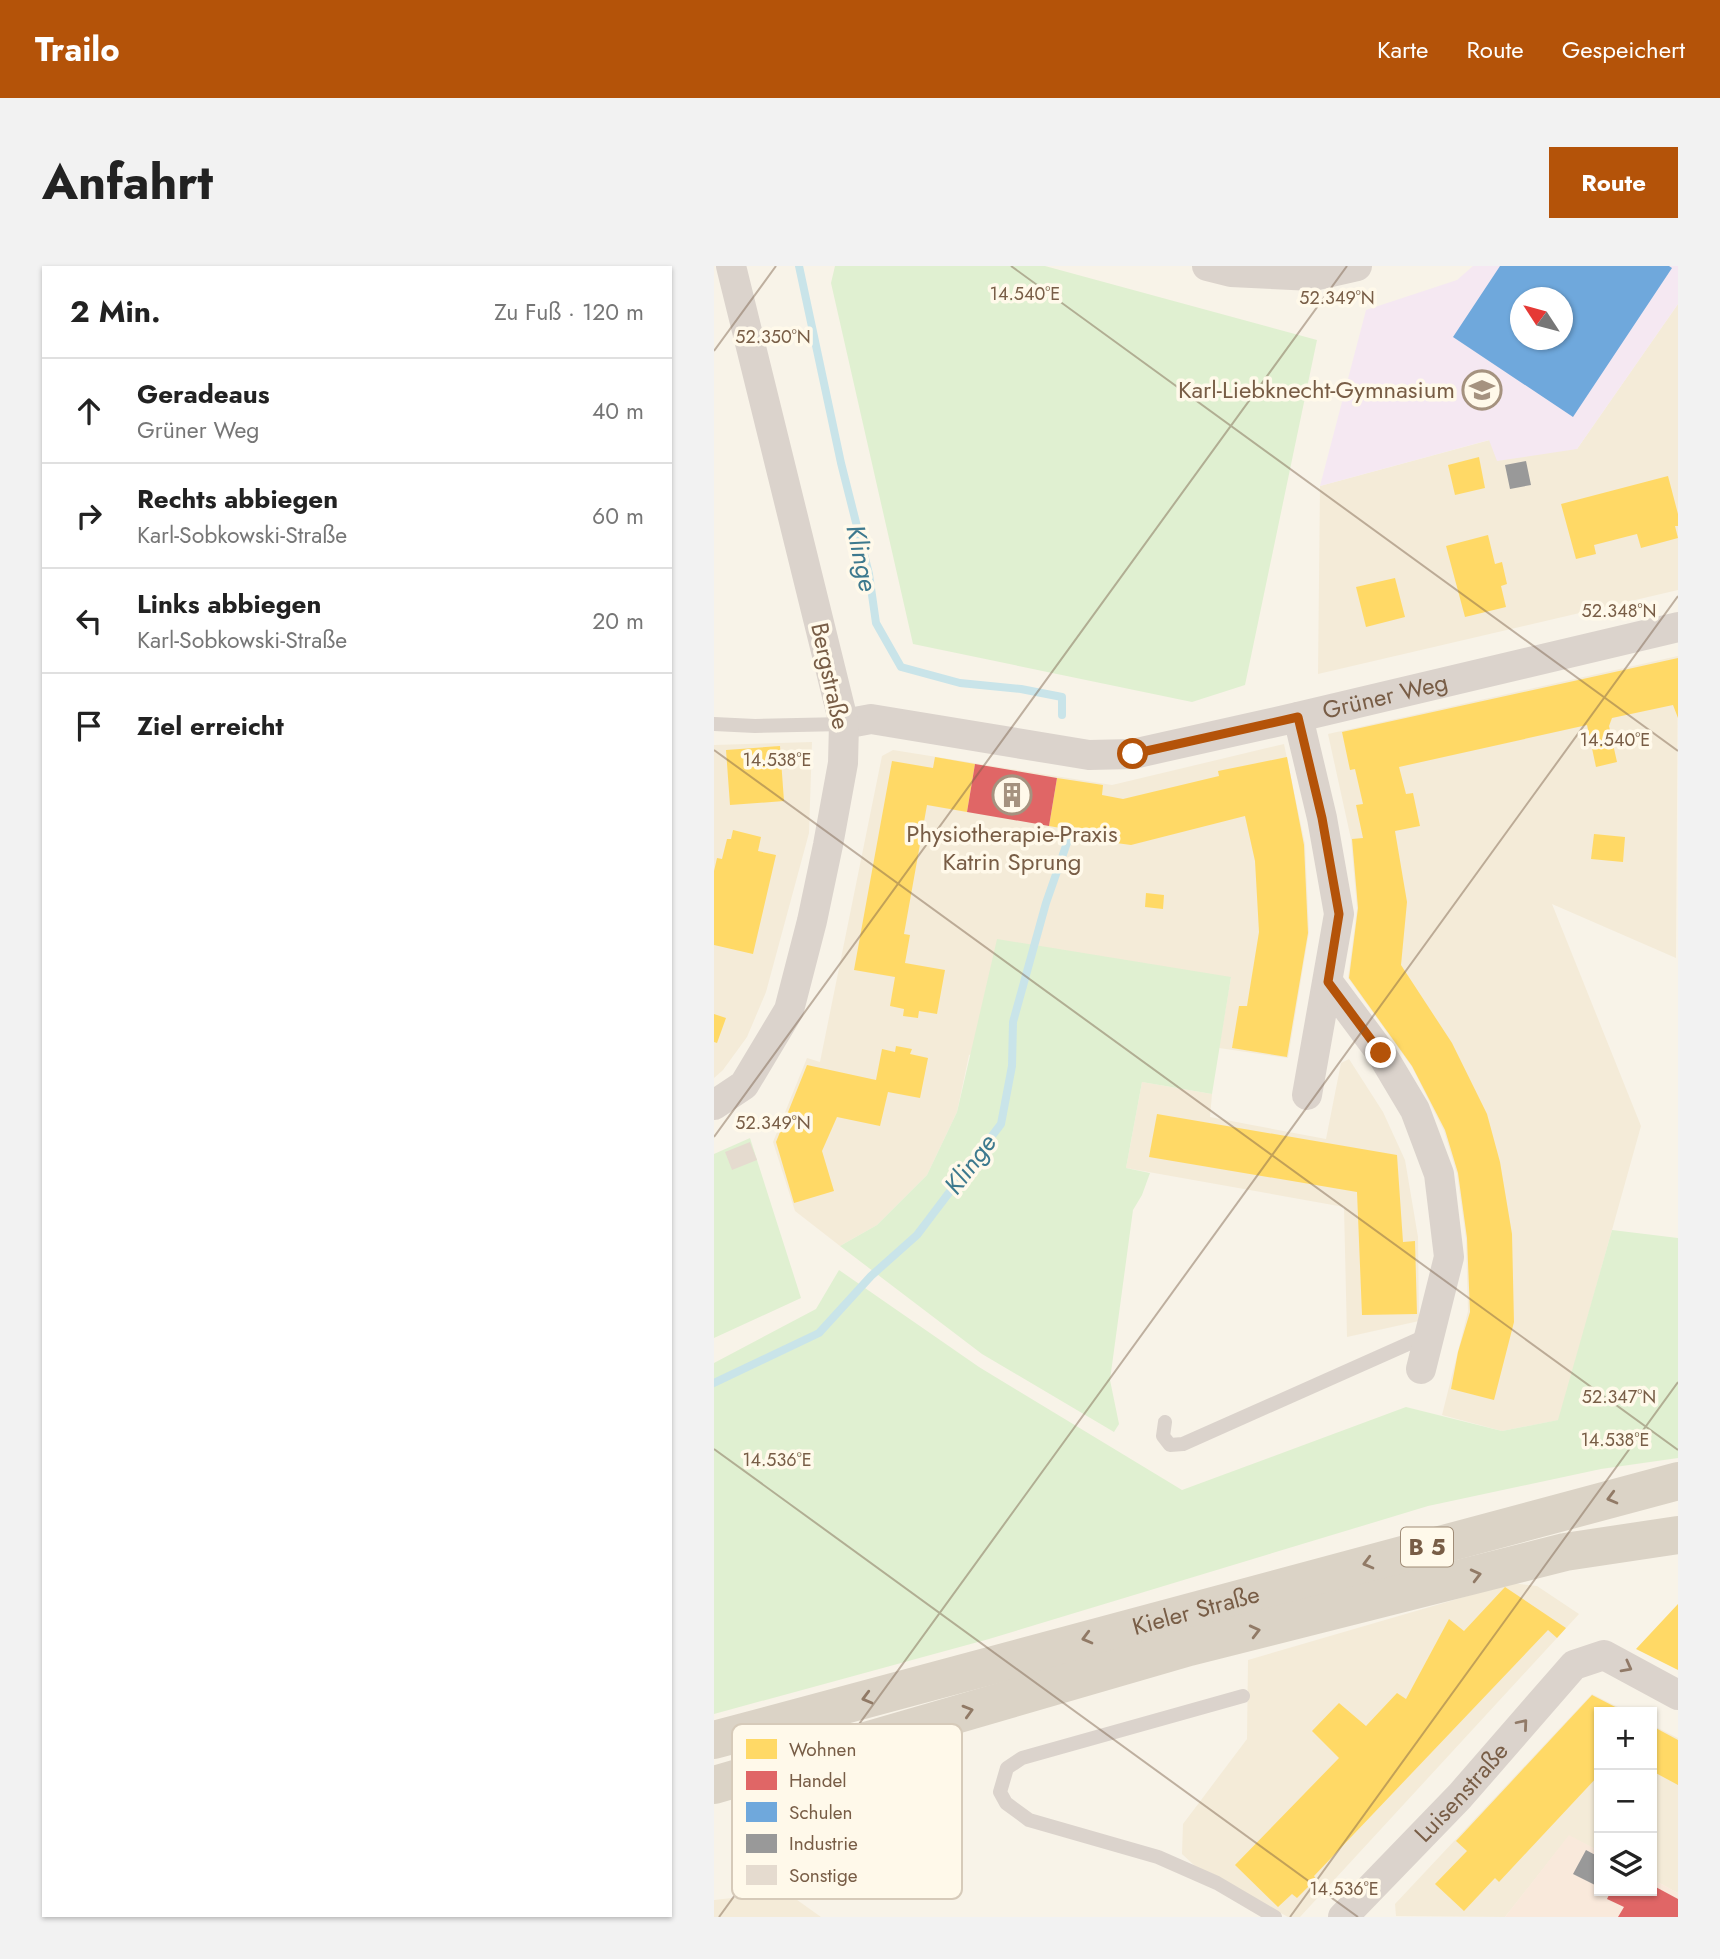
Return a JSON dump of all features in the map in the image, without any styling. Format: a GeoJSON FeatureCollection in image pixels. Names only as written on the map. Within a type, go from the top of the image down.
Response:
{"type":"FeatureCollection","features":[{"type":"Feature","properties":{"kind":"main road","name":"Kieler Straße"},"geometry":{"type":"LineString","coordinates":[[774,1724],[1678,1481]]}},
{"type":"Feature","properties":{"kind":"main road","name":"Kieler Straße"},"geometry":{"type":"LineString","coordinates":[[926,1724],[1203,1644],[1565,1552],[1678,1535]]}},
{"type":"Feature","properties":{"kind":"main road","name":"Kieler Straße"},"geometry":{"type":"LineString","coordinates":[[714,1740],[732,1735]]}},
{"type":"Feature","properties":{"kind":"main road","name":"Kieler Straße"},"geometry":{"type":"LineString","coordinates":[[714,1785],[732,1780]]}},
{"type":"Feature","properties":{"kind":"street","name":"Bergstraße"},"geometry":{"type":"LineString","coordinates":[[714,1105],[744,1085],[789,1010],[828,845],[843,763],[844,724],[731,266]]}},
{"type":"Feature","properties":{"kind":"street"},"geometry":{"type":"LineString","coordinates":[[1207,266],[1231,272],[1313,276],[1357,266]]}},
{"type":"Feature","properties":{"kind":"street","name":"Grüner Weg"},"geometry":{"type":"LineString","coordinates":[[844,724],[871,719],[1089,755],[1133,754],[1677,628]]}},
{"type":"Feature","properties":{"kind":"street"},"geometry":{"type":"LineString","coordinates":[[1298,717],[1322,818],[1339,914],[1307,1095]]}},
{"type":"Feature","properties":{"kind":"street"},"geometry":{"type":"LineString","coordinates":[[1328,982],[1381,1053],[1415,1110],[1439,1174],[1449,1257],[1421,1369]]}},
{"type":"Feature","properties":{"kind":"street","name":"Luisenstraße"},"geometry":{"type":"LineString","coordinates":[[1343,1917],[1460,1796],[1574,1665],[1604,1655],[1678,1695]]}},
{"type":"Feature","properties":{"kind":"lane"},"geometry":{"type":"LineString","coordinates":[[714,724],[844,724]]}},
{"type":"Feature","properties":{"kind":"lane"},"geometry":{"type":"LineString","coordinates":[[1165,1422],[1163,1436],[1170,1445],[1183,1444],[1430,1335]]}},
{"type":"Feature","properties":{"kind":"lane"},"geometry":{"type":"LineString","coordinates":[[1243,1696],[1021,1758],[1007,1768],[1000,1792],[1006,1803],[1029,1820],[1158,1857],[1217,1884],[1275,1917]]}},
{"type":"Feature","properties":{"kind":"shaded area","name":"Karl-Liebknecht-Gymnasium"},"geometry":{"type":"Polygon","coordinates":[[[1473,266],[1678,266],[1678,304],[1577,449],[1497,461],[1489,440],[1320,486],[1366,310],[1457,280],[1473,266]]]}},
{"type":"Feature","properties":{"kind":"shaded area"},"geometry":{"type":"Polygon","coordinates":[[[1678,304],[1678,590],[1318,674],[1320,486],[1490,440],[1577,449],[1678,304]]]}},
{"type":"Feature","properties":{"kind":"shaded area"},"geometry":{"type":"Polygon","coordinates":[[[1678,656],[1676,958],[1552,904],[1641,1126],[1559,1420],[1502,1431],[1442,1415],[1468,1311],[1466,1239],[1457,1174],[1444,1131],[1412,1067],[1348,978],[1357,909],[1351,839],[1328,734],[1678,656]]]}},
{"type":"Feature","properties":{"kind":"shaded area"},"geometry":{"type":"Polygon","coordinates":[[[812,742],[809,833],[766,992],[747,1037],[714,1078],[714,745],[812,742]]]}},
{"type":"Feature","properties":{"kind":"shaded area"},"geometry":{"type":"Polygon","coordinates":[[[1284,744],[1305,844],[1309,932],[1288,1058],[1219,1048],[1231,977],[969,1055],[957,1112],[927,1175],[877,1225],[840,1246],[795,1211],[773,1142],[807,1058],[820,1062],[882,756],[893,750],[1112,785],[1284,744]]]}},
{"type":"Feature","properties":{"kind":"shaded area"},"geometry":{"type":"Polygon","coordinates":[[[1349,1059],[1383,1112],[1405,1160],[1418,1237],[1419,1321],[1347,1337],[1344,1207],[1126,1168],[1142,1082],[1212,1094],[1210,1117],[1326,1139],[1341,1063],[1349,1059]]]}},
{"type":"Feature","properties":{"kind":"shaded area"},"geometry":{"type":"Polygon","coordinates":[[[1512,1583],[1537,1586],[1579,1614],[1300,1917],[1288,1917],[1195,1866],[1182,1854],[1183,1824],[1247,1739],[1248,1660],[1512,1583]]]}},
{"type":"Feature","properties":{"kind":"shaded area"},"geometry":{"type":"Polygon","coordinates":[[[1592,1694],[1618,1707],[1594,1707],[1594,1848],[1569,1836],[1505,1917],[1396,1916],[1395,1904],[1592,1694]]]}},
{"type":"Feature","properties":{"kind":"shaded area"},"geometry":{"type":"Polygon","coordinates":[[[1657,1728],[1678,1738],[1678,1893],[1657,1882],[1657,1728]]]}},
{"type":"Feature","properties":{"kind":"shaded area"},"geometry":{"type":"Polygon","coordinates":[[[1569,1835],[1594,1848],[1594,1896],[1657,1896],[1657,1882],[1678,1893],[1678,1917],[1505,1917],[1569,1835]]]}},
{"type":"Feature","properties":{"kind":"shaded area"},"geometry":{"type":"Polygon","coordinates":[[[796,1899],[821,1917],[714,1917],[714,1900],[796,1899]]]}},
{"type":"Feature","properties":{"kind":"green space"},"geometry":{"type":"Polygon","coordinates":[[[835,266],[1045,266],[1317,340],[1245,685],[1192,702],[913,644],[831,283],[835,266]]]}},
{"type":"Feature","properties":{"kind":"green space"},"geometry":{"type":"Polygon","coordinates":[[[997,939],[1231,977],[1212,1094],[1142,1082],[1126,1168],[1150,1173],[1133,1210],[1110,1380],[1119,1424],[1114,1432],[982,1354],[840,1246],[877,1225],[927,1175],[957,1112],[997,939]]]}},
{"type":"Feature","properties":{"kind":"green space"},"geometry":{"type":"Polygon","coordinates":[[[750,1138],[801,1298],[714,1338],[714,1154],[750,1138]]]}},
{"type":"Feature","properties":{"kind":"green space"},"geometry":{"type":"Polygon","coordinates":[[[1612,1230],[1678,1238],[1678,1458],[1601,1469],[1428,1506],[989,1639],[714,1714],[714,1363],[816,1309],[839,1270],[979,1367],[1182,1490],[1406,1407],[1502,1431],[1558,1420],[1612,1230]]]}},
{"type":"Feature","properties":{"kind":"building: Wohnen"},"geometry":{"type":"Polygon","coordinates":[[[1479,457],[1485,488],[1455,495],[1448,465],[1479,457]]]}},
{"type":"Feature","properties":{"kind":"building: Wohnen"},"geometry":{"type":"Polygon","coordinates":[[[1668,476],[1678,514],[1678,526],[1675,526],[1678,538],[1641,548],[1637,534],[1594,545],[1596,554],[1576,559],[1561,504],[1668,476]]]}},
{"type":"Feature","properties":{"kind":"building: Wohnen"},"geometry":{"type":"Polygon","coordinates":[[[1488,535],[1495,564],[1502,562],[1507,584],[1501,586],[1506,607],[1465,617],[1446,546],[1488,535]]]}},
{"type":"Feature","properties":{"kind":"building: Wohnen"},"geometry":{"type":"Polygon","coordinates":[[[1395,578],[1405,617],[1366,627],[1356,587],[1395,578]]]}},
{"type":"Feature","properties":{"kind":"building: Wohnen"},"geometry":{"type":"Polygon","coordinates":[[[1678,658],[1678,718],[1673,705],[1612,718],[1609,726],[1617,762],[1596,767],[1587,725],[1399,767],[1406,794],[1413,793],[1420,826],[1395,831],[1407,902],[1401,965],[1452,1043],[1487,1114],[1500,1162],[1512,1234],[1514,1322],[1494,1400],[1451,1389],[1470,1312],[1467,1238],[1458,1173],[1445,1130],[1412,1066],[1349,978],[1358,908],[1352,839],[1363,838],[1356,805],[1363,804],[1355,769],[1350,770],[1342,732],[1678,658]]]}},
{"type":"Feature","properties":{"kind":"building: Wohnen"},"geometry":{"type":"Polygon","coordinates":[[[780,746],[784,801],[730,805],[726,750],[780,746]]]}},
{"type":"Feature","properties":{"kind":"building: Wohnen"},"geometry":{"type":"Polygon","coordinates":[[[935,757],[975,764],[967,812],[927,805],[904,934],[910,935],[905,963],[945,970],[937,1014],[919,1011],[918,1018],[903,1016],[904,1009],[890,1006],[895,977],[854,970],[892,761],[933,768],[935,757]]]}},
{"type":"Feature","properties":{"kind":"building: Wohnen"},"geometry":{"type":"Polygon","coordinates":[[[1287,757],[1304,845],[1308,933],[1287,1057],[1232,1048],[1239,1006],[1247,1006],[1259,932],[1255,861],[1245,816],[1131,845],[1094,840],[1095,834],[1049,826],[1057,778],[1103,785],[1102,795],[1123,799],[1219,776],[1218,771],[1287,757]]]}},
{"type":"Feature","properties":{"kind":"building: Wohnen"},"geometry":{"type":"Polygon","coordinates":[[[733,830],[761,837],[758,851],[776,855],[753,954],[714,945],[714,871],[717,858],[722,859],[727,839],[731,839],[733,830]]]}},
{"type":"Feature","properties":{"kind":"building: Wohnen"},"geometry":{"type":"Polygon","coordinates":[[[1594,834],[1625,837],[1623,862],[1591,859],[1594,834]]]}},
{"type":"Feature","properties":{"kind":"building: Wohnen"},"geometry":{"type":"Polygon","coordinates":[[[1146,893],[1164,895],[1163,909],[1145,907],[1146,893]]]}},
{"type":"Feature","properties":{"kind":"building: Wohnen"},"geometry":{"type":"Polygon","coordinates":[[[714,1014],[726,1018],[717,1043],[714,1042],[714,1014]]]}},
{"type":"Feature","properties":{"kind":"building: Wohnen"},"geometry":{"type":"Polygon","coordinates":[[[896,1046],[912,1049],[910,1054],[928,1058],[920,1098],[888,1092],[880,1126],[837,1117],[822,1151],[834,1191],[794,1203],[776,1142],[807,1065],[876,1080],[882,1049],[895,1052],[896,1046]]]}},
{"type":"Feature","properties":{"kind":"building: Wohnen"},"geometry":{"type":"Polygon","coordinates":[[[1157,1114],[1397,1155],[1403,1242],[1415,1241],[1417,1314],[1362,1315],[1357,1192],[1149,1157],[1157,1114]]]}},
{"type":"Feature","properties":{"kind":"building: Wohnen"},"geometry":{"type":"Polygon","coordinates":[[[1505,1587],[1566,1628],[1557,1638],[1548,1630],[1314,1876],[1316,1879],[1297,1898],[1292,1894],[1278,1907],[1235,1865],[1339,1758],[1312,1731],[1339,1703],[1366,1726],[1397,1693],[1406,1699],[1449,1619],[1464,1631],[1505,1587]]]}},
{"type":"Feature","properties":{"kind":"building: Wohnen"},"geometry":{"type":"Polygon","coordinates":[[[1678,1604],[1678,1670],[1636,1649],[1678,1604]]]}},
{"type":"Feature","properties":{"kind":"building: Wohnen"},"geometry":{"type":"Polygon","coordinates":[[[1592,1695],[1615,1707],[1594,1707],[1594,1780],[1499,1882],[1495,1878],[1464,1911],[1435,1884],[1467,1851],[1456,1841],[1592,1695]]]}},
{"type":"Feature","properties":{"kind":"building: Wohnen"},"geometry":{"type":"Polygon","coordinates":[[[1657,1729],[1678,1740],[1678,1785],[1657,1774],[1657,1729]]]}},
{"type":"Feature","properties":{"kind":"building: Handel","name":"Physiotherapie-Praxis Katrin Sprung"},"geometry":{"type":"Polygon","coordinates":[[[975,764],[1057,778],[1049,826],[967,812],[975,764]]]}},
{"type":"Feature","properties":{"kind":"building: Handel"},"geometry":{"type":"Polygon","coordinates":[[[1657,1888],[1678,1899],[1678,1917],[1618,1917],[1624,1907],[1607,1899],[1608,1896],[1657,1896],[1657,1888]]]}},
{"type":"Feature","properties":{"kind":"building: Schulen"},"geometry":{"type":"Polygon","coordinates":[[[1500,266],[1669,266],[1672,268],[1573,417],[1453,337],[1500,266]]]}},
{"type":"Feature","properties":{"kind":"building: Industrie"},"geometry":{"type":"Polygon","coordinates":[[[1526,461],[1531,485],[1510,489],[1505,465],[1526,461]]]}},
{"type":"Feature","properties":{"kind":"building: Industrie"},"geometry":{"type":"Polygon","coordinates":[[[1586,1850],[1594,1854],[1594,1884],[1573,1874],[1586,1850]]]}},
{"type":"Feature","properties":{"kind":"building: Sonstige"},"geometry":{"type":"Polygon","coordinates":[[[750,1142],[757,1160],[732,1170],[725,1152],[750,1142]]]}},
{"type":"Feature","properties":{"kind":"waterway","name":"Klinge"},"geometry":{"type":"LineString","coordinates":[[799,266],[841,463],[869,574],[876,623],[901,667],[960,683],[1021,689],[1062,697],[1062,715]]}},
{"type":"Feature","properties":{"kind":"waterway","name":"Klinge"},"geometry":{"type":"LineString","coordinates":[[714,1383],[819,1333],[871,1276],[917,1235],[1001,1124],[1012,1066],[1013,1022],[1046,903],[1068,840]]}},
{"type":"Feature","properties":{"kind":"place","name":"Karl-Liebknecht-Gymnasium"},"geometry":{"type":"Point","coordinates":[1482,390]}},
{"type":"Feature","properties":{"kind":"place","name":"Physiotherapie-Praxis Katrin Sprung"},"geometry":{"type":"Point","coordinates":[1012,795]}},
{"type":"Feature","properties":{"kind":"route"},"geometry":{"type":"LineString","coordinates":[[1133,754],[1298,717],[1322,818],[1339,914],[1328,982],[1381,1053]]}}]}
